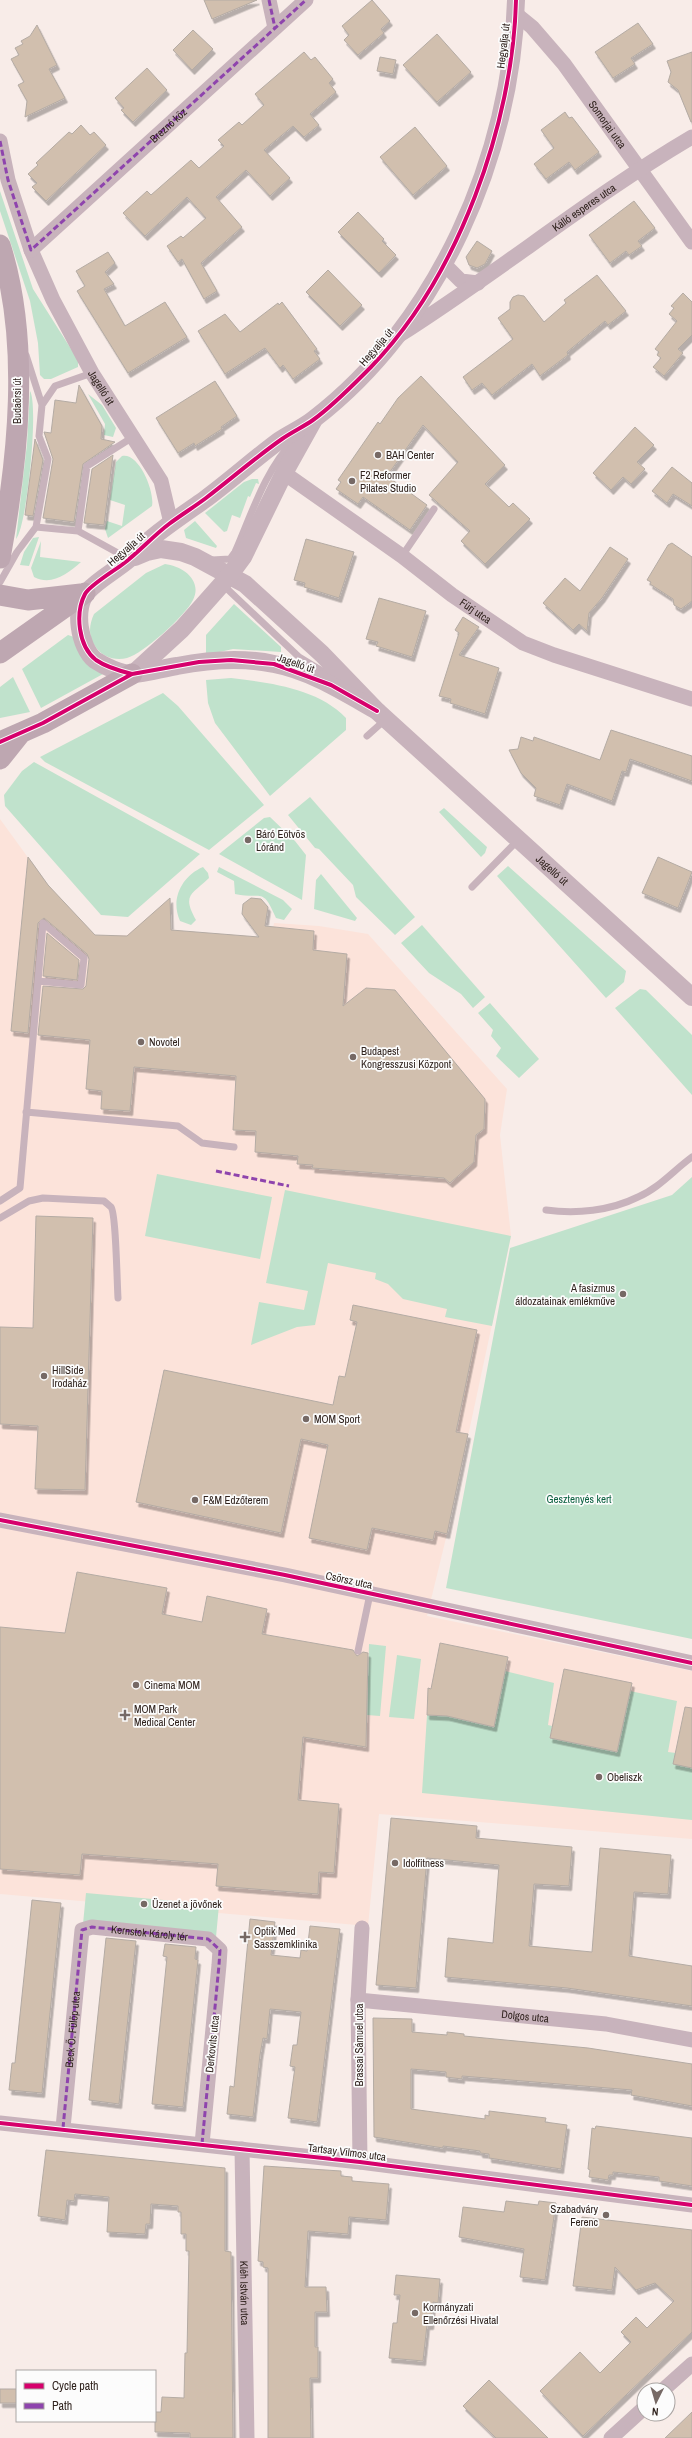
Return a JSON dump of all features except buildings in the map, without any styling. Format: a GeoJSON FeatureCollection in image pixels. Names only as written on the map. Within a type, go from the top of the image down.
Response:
{"type":"FeatureCollection","features":[{"type":"Feature","properties":{"kind":"main road","name":"Budaörsi út"},"geometry":{"type":"LineString","coordinates":[[0,245],[10,289],[16,337],[17,433],[12,492],[0,558]]}},
{"type":"Feature","properties":{"kind":"main road"},"geometry":{"type":"LineString","coordinates":[[0,595],[28,600],[85,593]]}},
{"type":"Feature","properties":{"kind":"main road","name":"Hegyalja út"},"geometry":{"type":"LineString","coordinates":[[0,653],[85,593]]}},
{"type":"Feature","properties":{"kind":"main road","name":"Hegyalja út"},"geometry":{"type":"LineString","coordinates":[[0,742],[10,734],[43,723],[132,674]]}},
{"type":"Feature","properties":{"kind":"main road"},"geometry":{"type":"LineString","coordinates":[[0,759],[10,734]]}},
{"type":"Feature","properties":{"kind":"street"},"geometry":{"type":"LineString","coordinates":[[269,0],[275,28]]}},
{"type":"Feature","properties":{"kind":"street","name":"Breznó köz"},"geometry":{"type":"LineString","coordinates":[[31,250],[306,0]]}},
{"type":"Feature","properties":{"kind":"street","name":"Somorjai utca"},"geometry":{"type":"LineString","coordinates":[[516,7],[564,64],[692,242]]}},
{"type":"Feature","properties":{"kind":"street","name":"Hegyalja út"},"geometry":{"type":"LineString","coordinates":[[85,593],[129,559],[171,523],[282,439],[313,420],[372,366],[397,337],[415,312],[444,264],[478,188],[491,150],[510,64],[516,7]]}},
{"type":"Feature","properties":{"kind":"street","name":"Kálló esperes utca"},"geometry":{"type":"LineString","coordinates":[[397,337],[448,305],[478,282],[639,168],[692,137]]}},
{"type":"Feature","properties":{"kind":"street","name":"Jagelló út"},"geometry":{"type":"LineString","coordinates":[[0,141],[8,180],[31,250],[53,300],[92,373],[161,481],[171,523]]}},
{"type":"Feature","properties":{"kind":"street"},"geometry":{"type":"LineString","coordinates":[[444,264],[461,281],[478,282]]}},
{"type":"Feature","properties":{"kind":"street","name":"Hegyalja út"},"geometry":{"type":"LineString","coordinates":[[132,674],[182,629],[226,580],[242,557],[284,473],[313,420]]}},
{"type":"Feature","properties":{"kind":"street","name":"Fürj utca"},"geometry":{"type":"LineString","coordinates":[[284,473],[402,556],[452,595],[524,643],[554,655],[692,699]]}},
{"type":"Feature","properties":{"kind":"street","name":"Jagelló út"},"geometry":{"type":"LineString","coordinates":[[129,559],[160,549],[195,557],[226,580],[245,584],[322,654],[382,715],[520,838],[692,997]]}},
{"type":"Feature","properties":{"kind":"street"},"geometry":{"type":"LineString","coordinates":[[85,593],[79,615],[80,630],[87,650],[100,662],[118,671],[132,674]]}},
{"type":"Feature","properties":{"kind":"street","name":"Jagelló út"},"geometry":{"type":"LineString","coordinates":[[132,674],[198,662],[231,660],[274,664],[331,685],[382,715]]}},
{"type":"Feature","properties":{"kind":"street","name":"Csörsz utca"},"geometry":{"type":"LineString","coordinates":[[0,1520],[370,1594],[692,1663]]}},
{"type":"Feature","properties":{"kind":"street","name":"Kernstok Károly tér"},"geometry":{"type":"LineString","coordinates":[[82,1930],[92,1927],[208,1939],[216,1944]]}},
{"type":"Feature","properties":{"kind":"street","name":"Brassai Sámuel utca"},"geometry":{"type":"LineString","coordinates":[[360,2162],[358,2000],[362,1928]]}},
{"type":"Feature","properties":{"kind":"street","name":"Beck Ö. Fülöp utca"},"geometry":{"type":"LineString","coordinates":[[63,2128],[82,1930]]}},
{"type":"Feature","properties":{"kind":"street","name":"Derkovits utca"},"geometry":{"type":"LineString","coordinates":[[202,2144],[219,1965],[220,1950],[216,1944]]}},
{"type":"Feature","properties":{"kind":"street","name":"Dolgos utca"},"geometry":{"type":"LineString","coordinates":[[358,2000],[606,2024],[692,2040]]}},
{"type":"Feature","properties":{"kind":"street","name":"Tartsay Vilmos utca"},"geometry":{"type":"LineString","coordinates":[[0,2123],[63,2128],[360,2162],[692,2205]]}},
{"type":"Feature","properties":{"kind":"street","name":"Kléh István utca"},"geometry":{"type":"LineString","coordinates":[[242,2149],[246,2438]]}},
{"type":"Feature","properties":{"kind":"street"},"geometry":{"type":"LineString","coordinates":[[672,2382],[692,2364]]}},
{"type":"Feature","properties":{"kind":"street"},"geometry":{"type":"LineString","coordinates":[[610,2438],[636,2415]]}},
{"type":"Feature","properties":{"kind":"lane"},"geometry":{"type":"LineString","coordinates":[[0,582],[17,552],[36,527],[48,459],[38,436],[42,405],[27,359],[16,337]]}},
{"type":"Feature","properties":{"kind":"lane"},"geometry":{"type":"LineString","coordinates":[[42,405],[55,386],[92,373]]}},
{"type":"Feature","properties":{"kind":"lane","name":"Hegyalja út"},"geometry":{"type":"LineString","coordinates":[[195,557],[215,560],[230,559],[235,552],[277,460],[313,420]]}},
{"type":"Feature","properties":{"kind":"lane"},"geometry":{"type":"LineString","coordinates":[[78,531],[88,466],[134,437]]}},
{"type":"Feature","properties":{"kind":"lane"},"geometry":{"type":"LineString","coordinates":[[402,556],[434,509]]}},
{"type":"Feature","properties":{"kind":"lane"},"geometry":{"type":"LineString","coordinates":[[36,527],[78,531],[129,559]]}},
{"type":"Feature","properties":{"kind":"lane"},"geometry":{"type":"LineString","coordinates":[[367,736],[382,715]]}},
{"type":"Feature","properties":{"kind":"lane"},"geometry":{"type":"LineString","coordinates":[[472,887],[520,838]]}},
{"type":"Feature","properties":{"kind":"lane"},"geometry":{"type":"LineString","coordinates":[[0,1201],[20,1188],[43,923],[84,958],[81,985],[38,982]]}},
{"type":"Feature","properties":{"kind":"lane"},"geometry":{"type":"LineString","coordinates":[[26,1112],[178,1126],[202,1143],[234,1147]]}},
{"type":"Feature","properties":{"kind":"lane"},"geometry":{"type":"LineString","coordinates":[[546,1210],[570,1213],[615,1205],[638,1198],[667,1179],[692,1157]]}},
{"type":"Feature","properties":{"kind":"lane"},"geometry":{"type":"LineString","coordinates":[[0,1218],[29,1201],[43,1198],[104,1201],[112,1207],[115,1219],[114,1251],[118,1298]]}},
{"type":"Feature","properties":{"kind":"lane"},"geometry":{"type":"LineString","coordinates":[[358,1651],[370,1594]]}},
{"type":"Feature","properties":{"kind":"shaded area"},"geometry":{"type":"Polygon","coordinates":[[[0,819],[48,885],[95,935],[127,935],[170,898],[171,930],[271,938],[274,923],[319,926],[368,934],[507,1089],[500,1135],[511,1236],[447,1534],[427,1616],[692,1671],[692,1839],[379,1814],[368,1926],[0,1894],[0,819]]]}},
{"type":"Feature","properties":{"kind":"green space"},"geometry":{"type":"Polygon","coordinates":[[[0,191],[33,289],[78,360],[78,367],[51,379],[44,379],[40,375],[38,343],[30,301],[0,211],[0,191]]]}},
{"type":"Feature","properties":{"kind":"green space"},"geometry":{"type":"Polygon","coordinates":[[[30,391],[33,418],[28,491],[20,530],[16,539],[27,444],[30,391]]]}},
{"type":"Feature","properties":{"kind":"green space"},"geometry":{"type":"Polygon","coordinates":[[[88,394],[102,405],[116,428],[113,437],[104,435],[105,424],[88,394]]]}},
{"type":"Feature","properties":{"kind":"green space"},"geometry":{"type":"Polygon","coordinates":[[[122,456],[128,456],[140,466],[151,492],[152,506],[108,538],[105,529],[107,521],[122,526],[125,505],[110,500],[116,462],[122,456]]]}},
{"type":"Feature","properties":{"kind":"green space"},"geometry":{"type":"Polygon","coordinates":[[[252,479],[258,479],[259,484],[256,483],[250,497],[248,496],[240,518],[232,515],[227,531],[224,532],[205,513],[244,482],[252,479]]]}},
{"type":"Feature","properties":{"kind":"green space"},"geometry":{"type":"Polygon","coordinates":[[[195,521],[217,546],[216,548],[186,538],[184,530],[195,521]]]}},
{"type":"Feature","properties":{"kind":"green space"},"geometry":{"type":"Polygon","coordinates":[[[39,537],[29,566],[20,565],[24,552],[33,538],[39,537]]]}},
{"type":"Feature","properties":{"kind":"green space"},"geometry":{"type":"Polygon","coordinates":[[[41,541],[40,557],[81,562],[70,571],[53,579],[47,580],[34,577],[31,568],[41,541]]]}},
{"type":"Feature","properties":{"kind":"green space"},"geometry":{"type":"Polygon","coordinates":[[[165,564],[184,571],[193,580],[195,593],[189,607],[153,642],[134,655],[127,658],[118,659],[101,653],[93,642],[90,634],[90,626],[94,614],[146,573],[165,564]]]}},
{"type":"Feature","properties":{"kind":"green space"},"geometry":{"type":"Polygon","coordinates":[[[234,604],[281,647],[281,652],[233,649],[206,655],[206,635],[234,604]]]}},
{"type":"Feature","properties":{"kind":"green space"},"geometry":{"type":"Polygon","coordinates":[[[68,635],[74,637],[103,674],[41,708],[22,669],[68,635]]]}},
{"type":"Feature","properties":{"kind":"green space"},"geometry":{"type":"Polygon","coordinates":[[[13,677],[30,712],[0,718],[0,687],[13,677]]]}},
{"type":"Feature","properties":{"kind":"green space"},"geometry":{"type":"Polygon","coordinates":[[[231,678],[277,685],[307,693],[334,708],[346,718],[346,730],[270,796],[215,723],[208,703],[206,680],[231,678]]]}},
{"type":"Feature","properties":{"kind":"green space"},"geometry":{"type":"Polygon","coordinates":[[[163,693],[178,706],[264,805],[209,850],[45,762],[40,757],[163,693]]]}},
{"type":"Feature","properties":{"kind":"green space"},"geometry":{"type":"Polygon","coordinates":[[[34,762],[200,854],[128,917],[101,915],[5,806],[4,795],[22,771],[34,762]]]}},
{"type":"Feature","properties":{"kind":"green space"},"geometry":{"type":"Polygon","coordinates":[[[310,797],[415,917],[395,935],[356,897],[353,885],[319,849],[315,848],[288,815],[310,797]]]}},
{"type":"Feature","properties":{"kind":"green space"},"geometry":{"type":"Polygon","coordinates":[[[444,808],[487,847],[485,853],[481,857],[439,812],[444,808]]]}},
{"type":"Feature","properties":{"kind":"green space"},"geometry":{"type":"Polygon","coordinates":[[[270,817],[295,841],[306,855],[302,900],[219,854],[264,818],[270,817]]]}},
{"type":"Feature","properties":{"kind":"green space"},"geometry":{"type":"Polygon","coordinates":[[[508,866],[626,971],[624,982],[606,998],[497,876],[508,866]]]}},
{"type":"Feature","properties":{"kind":"green space"},"geometry":{"type":"Polygon","coordinates":[[[203,867],[208,873],[209,878],[190,896],[190,905],[196,920],[191,925],[180,921],[176,905],[177,897],[184,882],[189,876],[203,867]]]}},
{"type":"Feature","properties":{"kind":"green space"},"geometry":{"type":"Polygon","coordinates":[[[219,867],[283,900],[292,909],[284,920],[276,918],[268,902],[261,896],[235,894],[234,881],[217,872],[219,867]]]}},
{"type":"Feature","properties":{"kind":"green space"},"geometry":{"type":"Polygon","coordinates":[[[321,874],[357,918],[355,921],[314,909],[316,880],[321,874]]]}},
{"type":"Feature","properties":{"kind":"green space"},"geometry":{"type":"Polygon","coordinates":[[[422,925],[485,997],[473,1008],[461,994],[429,973],[401,943],[422,925]]]}},
{"type":"Feature","properties":{"kind":"green space"},"geometry":{"type":"Polygon","coordinates":[[[640,989],[646,990],[692,1035],[692,1095],[615,1008],[640,989]]]}},
{"type":"Feature","properties":{"kind":"green space"},"geometry":{"type":"Polygon","coordinates":[[[490,1003],[539,1059],[519,1078],[496,1056],[501,1048],[491,1036],[493,1030],[478,1013],[490,1003]]]}},
{"type":"Feature","properties":{"kind":"green space"},"geometry":{"type":"Polygon","coordinates":[[[157,1174],[272,1197],[260,1259],[145,1236],[157,1174]]]}},
{"type":"Feature","properties":{"kind":"green space","name":"Gesztenyés kert"},"geometry":{"type":"Polygon","coordinates":[[[692,1177],[692,1639],[446,1588],[510,1248],[672,1195],[692,1177]]]}},
{"type":"Feature","properties":{"kind":"green space"},"geometry":{"type":"Polygon","coordinates":[[[285,1190],[511,1236],[492,1326],[445,1317],[447,1309],[403,1299],[388,1284],[375,1279],[376,1273],[328,1263],[315,1325],[297,1327],[251,1345],[259,1302],[304,1310],[308,1291],[266,1283],[285,1190]]]}},
{"type":"Feature","properties":{"kind":"green space"},"geometry":{"type":"Polygon","coordinates":[[[369,1644],[386,1646],[380,1716],[367,1715],[369,1644]]]}},
{"type":"Feature","properties":{"kind":"green space"},"geometry":{"type":"Polygon","coordinates":[[[397,1655],[421,1659],[414,1719],[389,1717],[397,1655]]]}},
{"type":"Feature","properties":{"kind":"green space"},"geometry":{"type":"Polygon","coordinates":[[[505,1671],[554,1683],[548,1725],[552,1726],[550,1738],[617,1752],[630,1691],[677,1701],[668,1752],[676,1753],[692,1768],[692,1820],[422,1793],[427,1715],[447,1716],[494,1727],[505,1671]]]}},
{"type":"Feature","properties":{"kind":"green space"},"geometry":{"type":"Polygon","coordinates":[[[86,1893],[219,1905],[216,1937],[83,1924],[86,1893]]]}},
{"type":"Feature","properties":{"kind":"marked path"},"geometry":{"type":"LineString","coordinates":[[269,0],[275,28]]}},
{"type":"Feature","properties":{"kind":"marked path"},"geometry":{"type":"LineString","coordinates":[[0,141],[8,180],[31,250],[306,0]]}},
{"type":"Feature","properties":{"kind":"marked path"},"geometry":{"type":"LineString","coordinates":[[216,1171],[289,1186]]}},
{"type":"Feature","properties":{"kind":"marked path"},"geometry":{"type":"LineString","coordinates":[[63,2128],[82,1930],[92,1927],[208,1939],[220,1950],[202,2144]]}},
{"type":"Feature","properties":{"kind":"cycle path"},"geometry":{"type":"LineString","coordinates":[[132,674],[113,668],[96,660],[85,646],[79,620],[80,610],[85,594],[97,582],[129,559],[169,524],[206,498],[272,446],[313,420],[328,408],[371,367],[402,330],[430,289],[454,244],[475,196],[492,147],[504,97],[512,48],[516,0]]}},
{"type":"Feature","properties":{"kind":"cycle path"},"geometry":{"type":"LineString","coordinates":[[0,742],[43,723],[132,674],[199,662],[231,660],[274,664],[331,685],[377,711]]}},
{"type":"Feature","properties":{"kind":"cycle path"},"geometry":{"type":"LineString","coordinates":[[0,1520],[285,1575],[692,1663]]}},
{"type":"Feature","properties":{"kind":"cycle path"},"geometry":{"type":"LineString","coordinates":[[0,2123],[360,2162],[692,2205]]}},
{"type":"Feature","properties":{"kind":"place","name":"BAH Center"},"geometry":{"type":"Point","coordinates":[378,455]}},
{"type":"Feature","properties":{"kind":"place","name":"F2 Reformer Pilates Studio"},"geometry":{"type":"Point","coordinates":[352,481]}},
{"type":"Feature","properties":{"kind":"place","name":"Báró Eötvös Lóránd"},"geometry":{"type":"Point","coordinates":[248,840]}},
{"type":"Feature","properties":{"kind":"place","name":"Novotel"},"geometry":{"type":"Point","coordinates":[141,1042]}},
{"type":"Feature","properties":{"kind":"place","name":"Budapest Kongresszusi Központ"},"geometry":{"type":"Point","coordinates":[353,1057]}},
{"type":"Feature","properties":{"kind":"place","name":"A fasizmus áldozatainak emlékműve"},"geometry":{"type":"Point","coordinates":[623,1294]}},
{"type":"Feature","properties":{"kind":"place","name":"HillSide Irodaház"},"geometry":{"type":"Point","coordinates":[44,1376]}},
{"type":"Feature","properties":{"kind":"place","name":"MOM Sport"},"geometry":{"type":"Point","coordinates":[306,1419]}},
{"type":"Feature","properties":{"kind":"place","name":"F&M Edzőterem"},"geometry":{"type":"Point","coordinates":[195,1500]}},
{"type":"Feature","properties":{"kind":"place","name":"Cinema MOM"},"geometry":{"type":"Point","coordinates":[136,1685]}},
{"type":"Feature","properties":{"kind":"place","name":"MOM Park Medical Center"},"geometry":{"type":"Point","coordinates":[125,1715]}},
{"type":"Feature","properties":{"kind":"place","name":"Obeliszk"},"geometry":{"type":"Point","coordinates":[599,1777]}},
{"type":"Feature","properties":{"kind":"place","name":"Idolfitness"},"geometry":{"type":"Point","coordinates":[395,1863]}},
{"type":"Feature","properties":{"kind":"place","name":"Üzenet a jövőnek"},"geometry":{"type":"Point","coordinates":[144,1904]}},
{"type":"Feature","properties":{"kind":"place","name":"Optik Med Sasszemklinika"},"geometry":{"type":"Point","coordinates":[245,1937]}},
{"type":"Feature","properties":{"kind":"place","name":"Szabadváry Ferenc"},"geometry":{"type":"Point","coordinates":[606,2215]}},
{"type":"Feature","properties":{"kind":"place","name":"Kormányzati Ellenőrzési Hivatal"},"geometry":{"type":"Point","coordinates":[415,2313]}}]}
